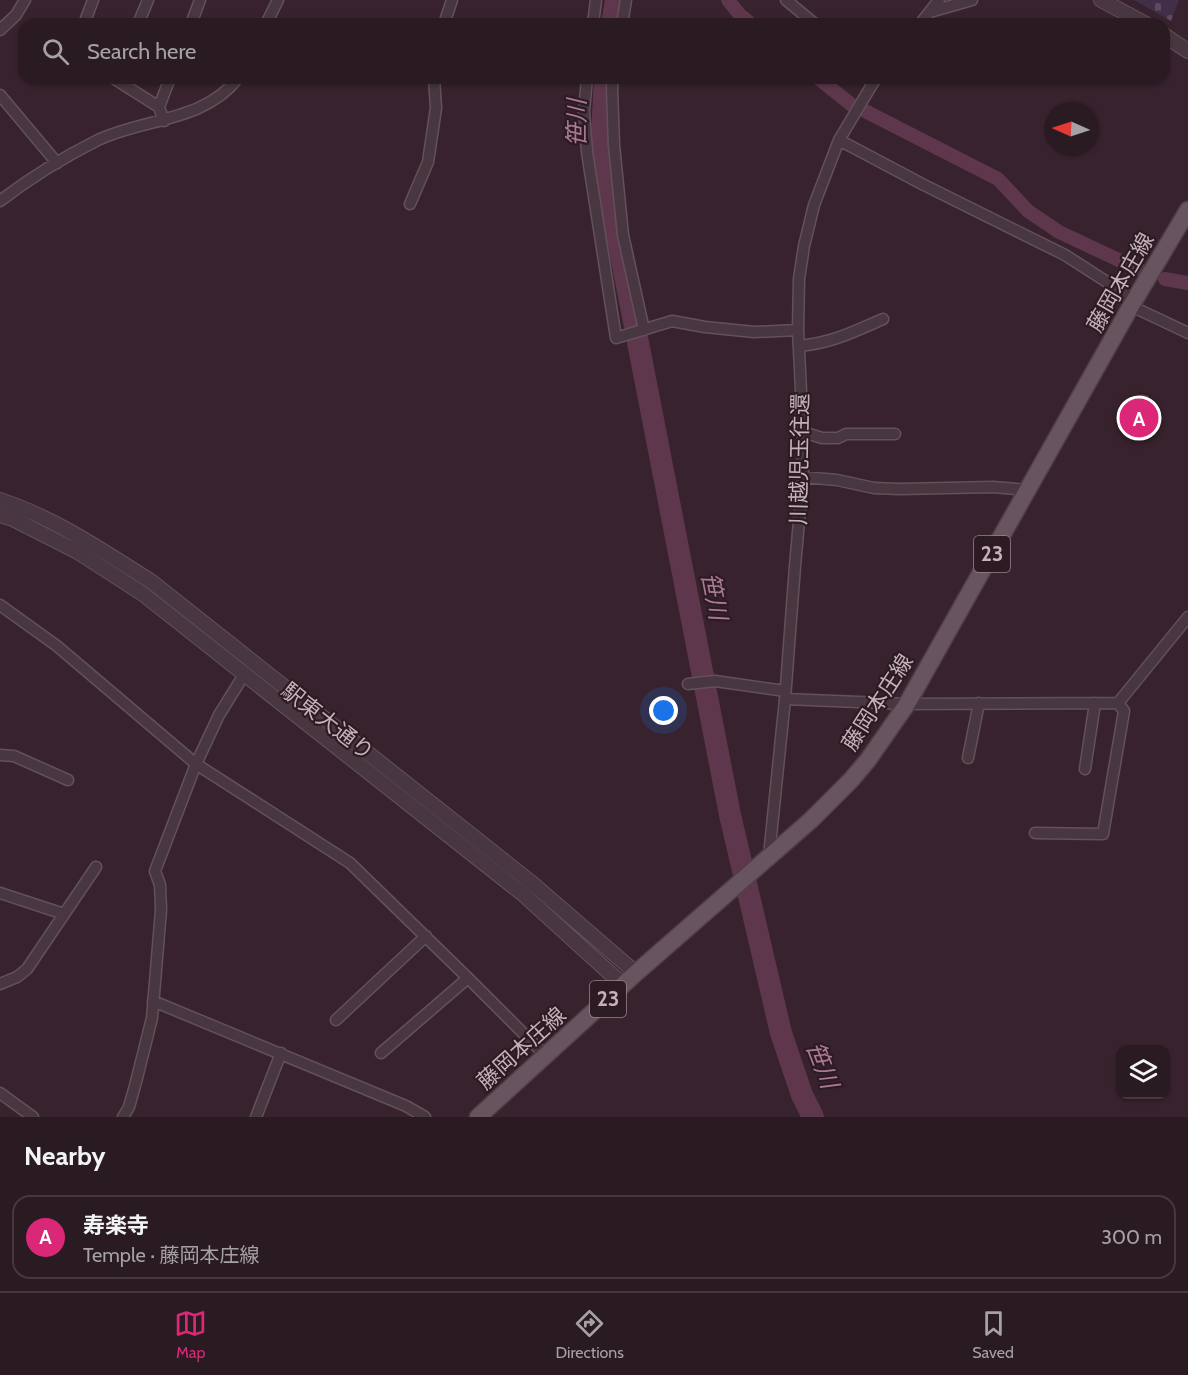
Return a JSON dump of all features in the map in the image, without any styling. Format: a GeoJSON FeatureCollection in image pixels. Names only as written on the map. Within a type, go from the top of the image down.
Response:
{"type":"FeatureCollection","features":[{"type":"Feature","properties":{"kind":"main road","name":"藤岡本庄線"},"geometry":{"type":"LineString","coordinates":[[488,1114],[546,1056],[636,973],[811,820],[851,780],[885,737],[907,704],[1133,303],[1188,210]]}},
{"type":"Feature","properties":{"kind":"street"},"geometry":{"type":"LineString","coordinates":[[0,30],[16,15],[25,0]]}},
{"type":"Feature","properties":{"kind":"street"},"geometry":{"type":"LineString","coordinates":[[86,18],[93,0]]}},
{"type":"Feature","properties":{"kind":"street"},"geometry":{"type":"LineString","coordinates":[[140,18],[148,0]]}},
{"type":"Feature","properties":{"kind":"street"},"geometry":{"type":"LineString","coordinates":[[193,18],[200,0]]}},
{"type":"Feature","properties":{"kind":"street"},"geometry":{"type":"LineString","coordinates":[[269,18],[278,0]]}},
{"type":"Feature","properties":{"kind":"street"},"geometry":{"type":"LineString","coordinates":[[446,18],[452,0]]}},
{"type":"Feature","properties":{"kind":"street"},"geometry":{"type":"LineString","coordinates":[[594,18],[596,0]]}},
{"type":"Feature","properties":{"kind":"street"},"geometry":{"type":"LineString","coordinates":[[623,18],[626,0]]}},
{"type":"Feature","properties":{"kind":"street"},"geometry":{"type":"LineString","coordinates":[[786,0],[808,18]]}},
{"type":"Feature","properties":{"kind":"street"},"geometry":{"type":"LineString","coordinates":[[925,18],[939,0]]}},
{"type":"Feature","properties":{"kind":"street"},"geometry":{"type":"LineString","coordinates":[[930,12],[972,0]]}},
{"type":"Feature","properties":{"kind":"street"},"geometry":{"type":"LineString","coordinates":[[1101,0],[1135,18]]}},
{"type":"Feature","properties":{"kind":"street"},"geometry":{"type":"LineString","coordinates":[[1170,39],[1188,51]]}},
{"type":"Feature","properties":{"kind":"street"},"geometry":{"type":"LineString","coordinates":[[124,84],[159,107],[164,121]]}},
{"type":"Feature","properties":{"kind":"street"},"geometry":{"type":"LineString","coordinates":[[159,107],[168,84]]}},
{"type":"Feature","properties":{"kind":"street"},"geometry":{"type":"LineString","coordinates":[[1,198],[57,163],[108,136],[164,121],[209,104],[233,84]]}},
{"type":"Feature","properties":{"kind":"street"},"geometry":{"type":"LineString","coordinates":[[410,204],[428,162],[436,108],[435,84]]}},
{"type":"Feature","properties":{"kind":"street"},"geometry":{"type":"LineString","coordinates":[[586,84],[584,112],[587,152],[616,338],[672,321],[754,332],[798,330]]}},
{"type":"Feature","properties":{"kind":"street"},"geometry":{"type":"LineString","coordinates":[[612,84],[614,145],[623,235],[644,330]]}},
{"type":"Feature","properties":{"kind":"street","name":"川越児玉往還"},"geometry":{"type":"LineString","coordinates":[[770,856],[803,477],[798,330],[799,279],[814,204],[840,140],[873,84]]}},
{"type":"Feature","properties":{"kind":"street"},"geometry":{"type":"LineString","coordinates":[[0,95],[57,163]]}},
{"type":"Feature","properties":{"kind":"street"},"geometry":{"type":"LineString","coordinates":[[840,140],[924,185],[1065,255],[1133,303],[1188,333]]}},
{"type":"Feature","properties":{"kind":"street"},"geometry":{"type":"LineString","coordinates":[[799,346],[832,341],[883,319]]}},
{"type":"Feature","properties":{"kind":"street"},"geometry":{"type":"LineString","coordinates":[[803,432],[822,438],[838,438],[846,434],[895,434]]}},
{"type":"Feature","properties":{"kind":"street"},"geometry":{"type":"LineString","coordinates":[[803,477],[837,480],[874,488],[993,487],[1028,490]]}},
{"type":"Feature","properties":{"kind":"street","name":"駅東大通り"},"geometry":{"type":"LineString","coordinates":[[0,500],[18,506],[85,539],[152,582],[533,884],[636,973]]}},
{"type":"Feature","properties":{"kind":"street","name":"駅東大通り"},"geometry":{"type":"LineString","coordinates":[[0,515],[13,519],[78,552],[143,594],[524,895],[623,985]]}},
{"type":"Feature","properties":{"kind":"street"},"geometry":{"type":"LineString","coordinates":[[0,605],[57,646],[196,764],[350,863],[546,1056]]}},
{"type":"Feature","properties":{"kind":"street"},"geometry":{"type":"LineString","coordinates":[[1118,703],[1188,617]]}},
{"type":"Feature","properties":{"kind":"street"},"geometry":{"type":"LineString","coordinates":[[123,1117],[129,1107],[152,1018],[161,910],[160,885],[155,871],[196,764],[219,715],[244,673]]}},
{"type":"Feature","properties":{"kind":"street"},"geometry":{"type":"LineString","coordinates":[[688,684],[715,681],[785,695],[907,704],[1118,703]]}},
{"type":"Feature","properties":{"kind":"street"},"geometry":{"type":"LineString","coordinates":[[968,758],[979,703]]}},
{"type":"Feature","properties":{"kind":"street"},"geometry":{"type":"LineString","coordinates":[[1085,769],[1095,703]]}},
{"type":"Feature","properties":{"kind":"street"},"geometry":{"type":"LineString","coordinates":[[1035,833],[1104,834],[1124,711],[1118,703]]}},
{"type":"Feature","properties":{"kind":"street"},"geometry":{"type":"LineString","coordinates":[[0,754],[14,756],[68,780]]}},
{"type":"Feature","properties":{"kind":"street"},"geometry":{"type":"LineString","coordinates":[[0,984],[17,977],[27,969],[96,867]]}},
{"type":"Feature","properties":{"kind":"street"},"geometry":{"type":"LineString","coordinates":[[0,893],[64,914]]}},
{"type":"Feature","properties":{"kind":"street"},"geometry":{"type":"LineString","coordinates":[[336,1020],[426,936]]}},
{"type":"Feature","properties":{"kind":"street"},"geometry":{"type":"LineString","coordinates":[[381,1053],[468,978]]}},
{"type":"Feature","properties":{"kind":"street"},"geometry":{"type":"LineString","coordinates":[[153,1000],[406,1106],[425,1117]]}},
{"type":"Feature","properties":{"kind":"street"},"geometry":{"type":"LineString","coordinates":[[256,1117],[281,1053]]}},
{"type":"Feature","properties":{"kind":"street"},"geometry":{"type":"LineString","coordinates":[[0,1093],[33,1117]]}},
{"type":"Feature","properties":{"kind":"green space"},"geometry":{"type":"Polygon","coordinates":[[[1134,0],[1179,0],[1171,21],[1170,18],[1166,18],[1134,0]]]}},
{"type":"Feature","properties":{"kind":"building"},"geometry":{"type":"Polygon","coordinates":[[[1140,393],[1150,395],[1148,401],[1157,403],[1149,439],[1122,433],[1130,396],[1139,398],[1140,393]]]}},
{"type":"Feature","properties":{"kind":"waterway","name":"笹川"},"geometry":{"type":"LineString","coordinates":[[613,18],[616,0]]}},
{"type":"Feature","properties":{"kind":"waterway"},"geometry":{"type":"LineString","coordinates":[[728,0],[744,18]]}},
{"type":"Feature","properties":{"kind":"waterway","name":"笹川"},"geometry":{"type":"LineString","coordinates":[[605,84],[602,134],[606,178],[730,815],[781,1033],[802,1095],[813,1117]]}},
{"type":"Feature","properties":{"kind":"waterway"},"geometry":{"type":"LineString","coordinates":[[826,84],[853,106]]}},
{"type":"Feature","properties":{"kind":"waterway"},"geometry":{"type":"LineString","coordinates":[[865,111],[998,179],[1028,211],[1059,232],[1140,270]]}},
{"type":"Feature","properties":{"kind":"waterway"},"geometry":{"type":"LineString","coordinates":[[1165,279],[1188,283]]}},
{"type":"Feature","properties":{"kind":"place","name":"寿楽寺"},"geometry":{"type":"Point","coordinates":[1139,418]}}]}
